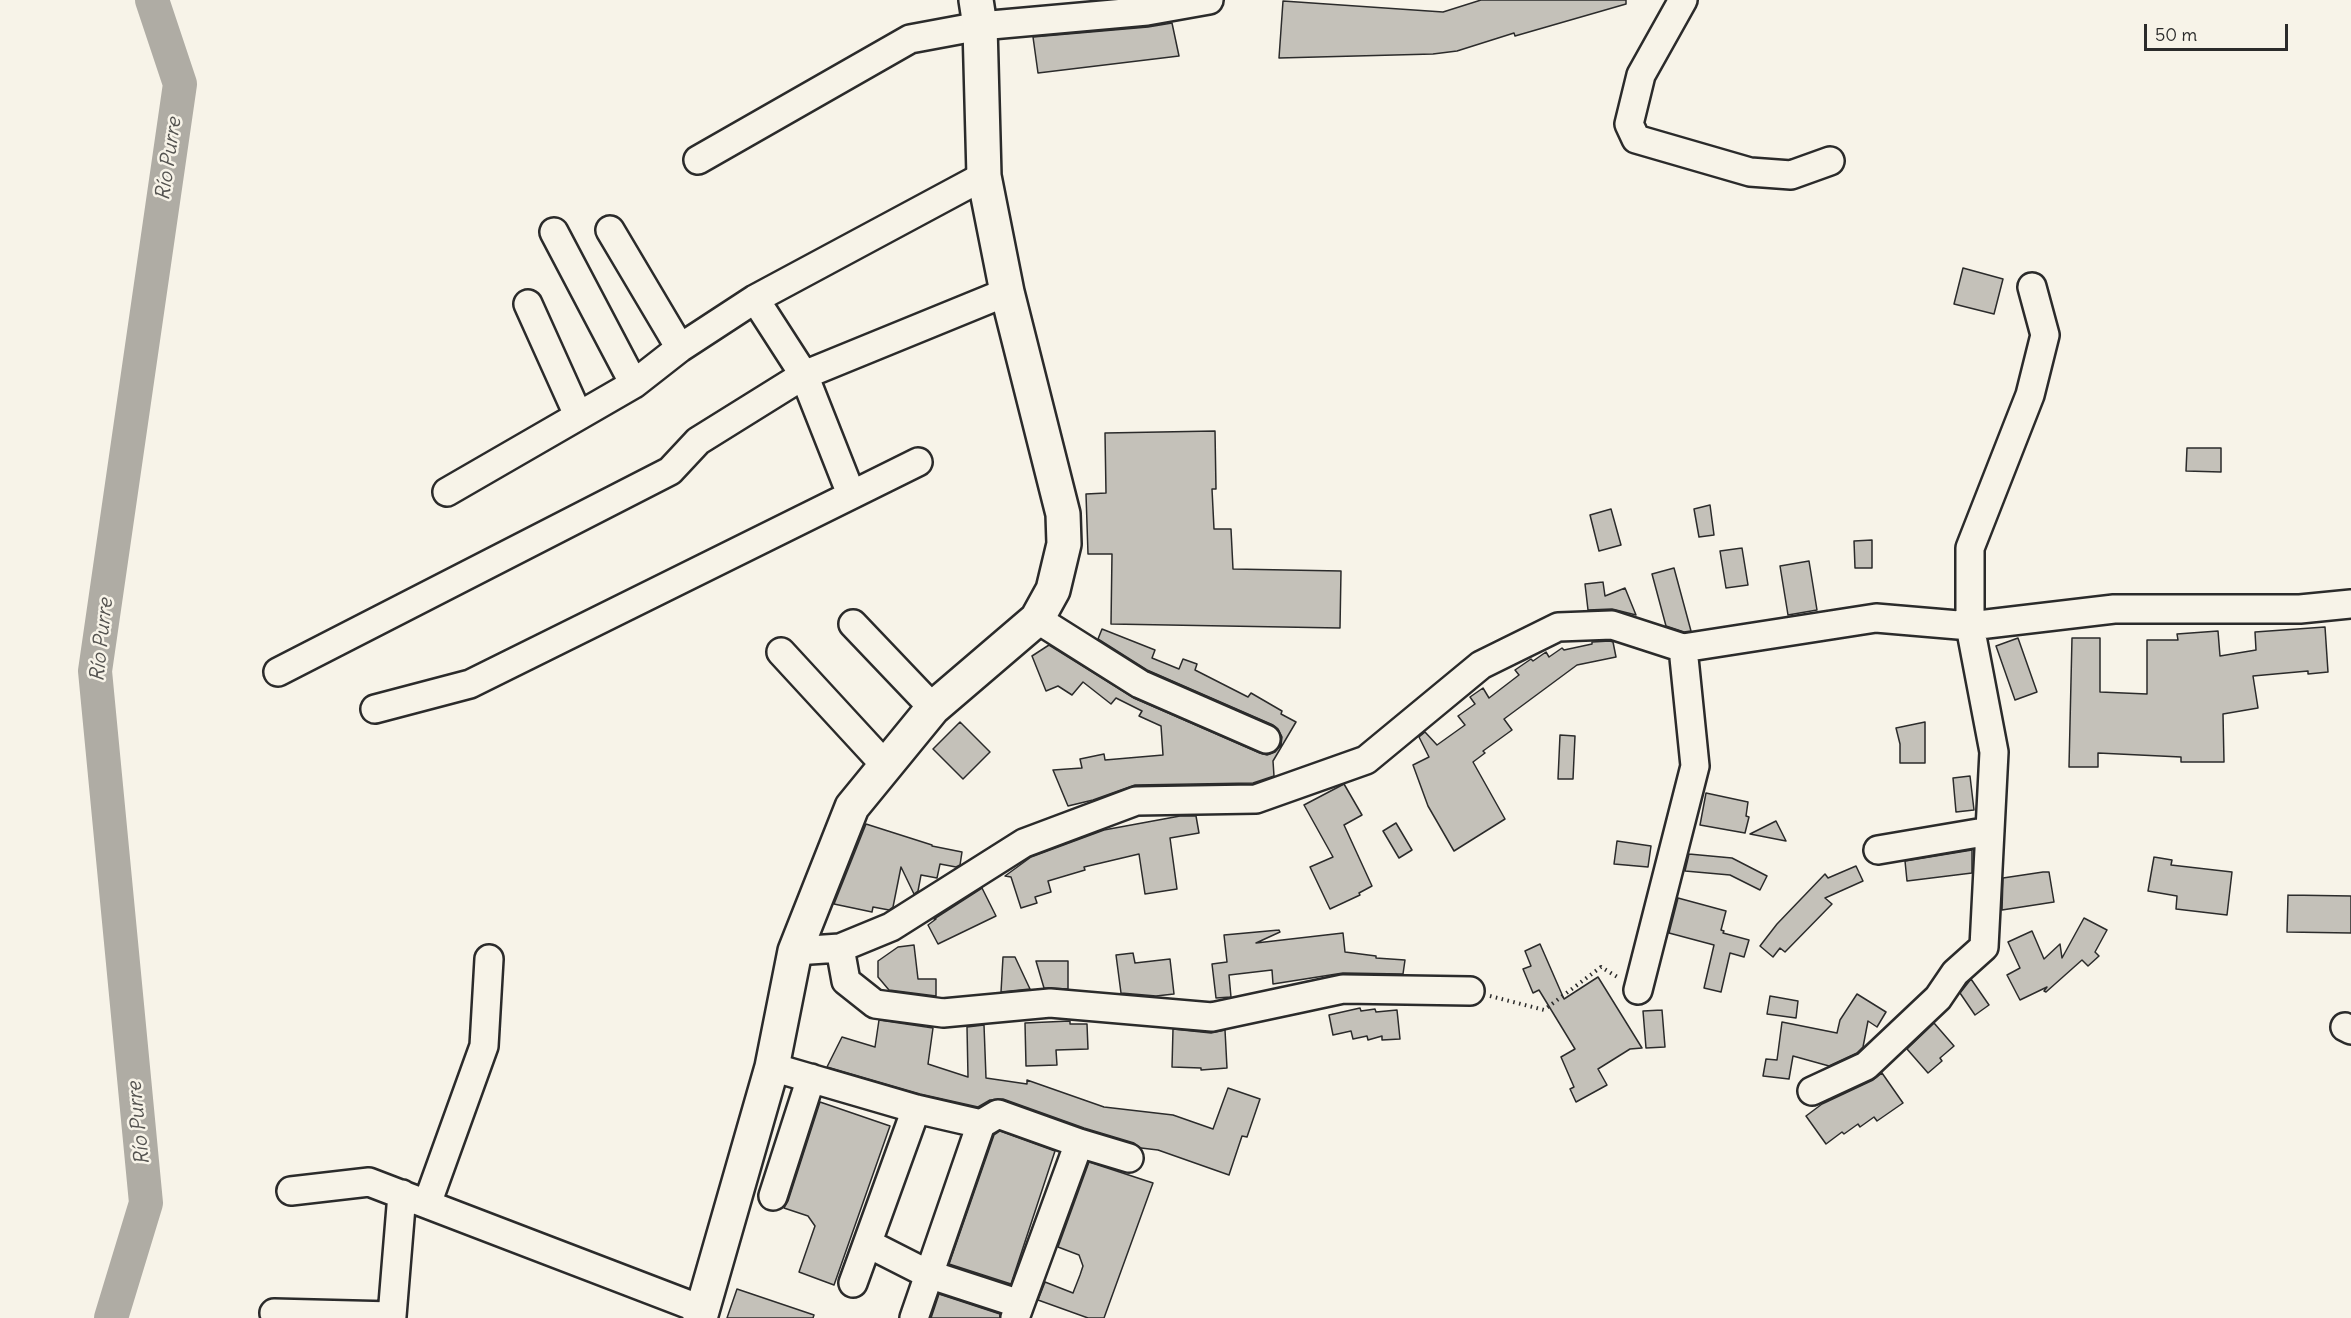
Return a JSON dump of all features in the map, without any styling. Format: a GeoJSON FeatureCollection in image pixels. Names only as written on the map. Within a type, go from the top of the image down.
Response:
{"type":"FeatureCollection","features":[{"type":"Feature","properties":{"kind":"main road"},"geometry":{"type":"LineString","coordinates":[[702,1314],[772,1066],[795,951],[852,807],[933,708],[1037,619],[1053,590],[1064,544],[1063,514],[1007,292],[984,176],[978,13]]}},
{"type":"Feature","properties":{"kind":"street"},"geometry":{"type":"LineString","coordinates":[[698,160],[910,39],[978,13],[1147,10],[1209,0]]}},
{"type":"Feature","properties":{"kind":"street"},"geometry":{"type":"LineString","coordinates":[[1683,0],[1641,75],[1629,124],[1636,139],[1750,172],[1791,174],[1830,161]]}},
{"type":"Feature","properties":{"kind":"street"},"geometry":{"type":"LineString","coordinates":[[447,492],[634,384],[680,348],[755,299],[984,176]]}},
{"type":"Feature","properties":{"kind":"street"},"geometry":{"type":"LineString","coordinates":[[610,230],[680,348]]}},
{"type":"Feature","properties":{"kind":"street"},"geometry":{"type":"LineString","coordinates":[[554,232],[634,384]]}},
{"type":"Feature","properties":{"kind":"street"},"geometry":{"type":"LineString","coordinates":[[1812,1091],[1866,1066],[1938,999],[1954,973],[1984,947],[1994,752],[1970,626],[1970,548],[2030,395],[2045,335],[2032,287]]}},
{"type":"Feature","properties":{"kind":"street"},"geometry":{"type":"LineString","coordinates":[[278,672],[670,471],[698,441],[804,375],[1007,292]]}},
{"type":"Feature","properties":{"kind":"street"},"geometry":{"type":"LineString","coordinates":[[755,299],[804,375],[851,494]]}},
{"type":"Feature","properties":{"kind":"street"},"geometry":{"type":"LineString","coordinates":[[528,304],[578,415]]}},
{"type":"Feature","properties":{"kind":"street"},"geometry":{"type":"LineString","coordinates":[[375,709],[470,684],[918,462]]}},
{"type":"Feature","properties":{"kind":"street"},"geometry":{"type":"LineString","coordinates":[[795,951],[840,948],[891,927],[1024,843],[1136,801],[1256,799],[1366,760],[1481,665],[1558,627],[1612,625],[1683,648],[1876,618],[1970,626],[2114,609],[2300,609],[2351,604]]}},
{"type":"Feature","properties":{"kind":"street"},"geometry":{"type":"LineString","coordinates":[[1037,619],[1140,684],[1266,739]]}},
{"type":"Feature","properties":{"kind":"street"},"geometry":{"type":"LineString","coordinates":[[853,624],[933,708]]}},
{"type":"Feature","properties":{"kind":"street"},"geometry":{"type":"LineString","coordinates":[[1638,990],[1695,766],[1683,648]]}},
{"type":"Feature","properties":{"kind":"street"},"geometry":{"type":"LineString","coordinates":[[781,652],[886,766]]}},
{"type":"Feature","properties":{"kind":"street"},"geometry":{"type":"LineString","coordinates":[[1878,850],[1990,831]]}},
{"type":"Feature","properties":{"kind":"street"},"geometry":{"type":"LineString","coordinates":[[840,948],[846,981],[875,1004],[943,1013],[1050,1003],[1212,1017],[1343,990],[1470,991]]}},
{"type":"Feature","properties":{"kind":"street"},"geometry":{"type":"LineString","coordinates":[[427,1204],[483,1046],[489,959]]}},
{"type":"Feature","properties":{"kind":"street"},"geometry":{"type":"LineString","coordinates":[[772,1066],[916,1109],[981,1124]]}},
{"type":"Feature","properties":{"kind":"street"},"geometry":{"type":"LineString","coordinates":[[773,1196],[812,1078]]}},
{"type":"Feature","properties":{"kind":"street"},"geometry":{"type":"LineString","coordinates":[[853,1283],[869,1245],[916,1109]]}},
{"type":"Feature","properties":{"kind":"street"},"geometry":{"type":"LineString","coordinates":[[914,1318],[981,1124],[998,1114],[1129,1158]]}},
{"type":"Feature","properties":{"kind":"street"},"geometry":{"type":"LineString","coordinates":[[869,1245],[928,1274],[1017,1311],[1079,1143]]}},
{"type":"Feature","properties":{"kind":"street"},"geometry":{"type":"LineString","coordinates":[[291,1191],[369,1182],[702,1314]]}},
{"type":"Feature","properties":{"kind":"street"},"geometry":{"type":"LineString","coordinates":[[274,1313],[392,1316],[402,1194]]}},
{"type":"Feature","properties":{"kind":"path"},"geometry":{"type":"LineString","coordinates":[[1470,991],[1544,1010],[1601,967],[1638,990]]}},
{"type":"Feature","properties":{"kind":"building"},"geometry":{"type":"Polygon","coordinates":[[[1481,0],[1626,0],[1626,4],[1515,36],[1514,33],[1457,51],[1433,54],[1279,58],[1283,1],[1443,12],[1481,0]]]}},
{"type":"Feature","properties":{"kind":"building"},"geometry":{"type":"Polygon","coordinates":[[[1172,23],[1179,56],[1038,73],[1033,37],[1172,23]]]}},
{"type":"Feature","properties":{"kind":"building"},"geometry":{"type":"Polygon","coordinates":[[[1963,268],[2003,279],[1994,314],[1954,304],[1963,268]]]}},
{"type":"Feature","properties":{"kind":"building"},"geometry":{"type":"Polygon","coordinates":[[[1215,431],[1216,489],[1212,489],[1214,529],[1231,529],[1233,569],[1341,571],[1340,628],[1111,624],[1112,554],[1088,554],[1086,494],[1106,493],[1105,433],[1215,431]]]}},
{"type":"Feature","properties":{"kind":"building"},"geometry":{"type":"Polygon","coordinates":[[[2187,448],[2221,448],[2221,472],[2186,471],[2187,448]]]}},
{"type":"Feature","properties":{"kind":"building"},"geometry":{"type":"Polygon","coordinates":[[[1710,505],[1714,535],[1699,537],[1694,509],[1710,505]]]}},
{"type":"Feature","properties":{"kind":"building"},"geometry":{"type":"Polygon","coordinates":[[[1611,509],[1621,545],[1599,551],[1590,515],[1611,509]]]}},
{"type":"Feature","properties":{"kind":"building"},"geometry":{"type":"Polygon","coordinates":[[[1872,540],[1872,568],[1855,568],[1854,541],[1872,540]]]}},
{"type":"Feature","properties":{"kind":"building"},"geometry":{"type":"Polygon","coordinates":[[[1742,548],[1748,585],[1726,588],[1720,551],[1742,548]]]}},
{"type":"Feature","properties":{"kind":"building"},"geometry":{"type":"Polygon","coordinates":[[[1809,561],[1817,610],[1788,615],[1780,566],[1809,561]]]}},
{"type":"Feature","properties":{"kind":"building"},"geometry":{"type":"Polygon","coordinates":[[[1674,568],[1691,631],[1684,632],[1666,626],[1652,574],[1674,568]]]}},
{"type":"Feature","properties":{"kind":"building"},"geometry":{"type":"Polygon","coordinates":[[[1603,582],[1605,596],[1625,588],[1636,615],[1612,609],[1588,610],[1585,584],[1603,582]]]}},
{"type":"Feature","properties":{"kind":"building"},"geometry":{"type":"Polygon","coordinates":[[[2325,627],[2328,672],[2308,674],[2308,671],[2253,676],[2258,708],[2223,714],[2224,762],[2181,762],[2181,757],[2098,753],[2098,767],[2069,767],[2072,638],[2100,638],[2100,692],[2147,694],[2147,640],[2178,640],[2177,634],[2218,631],[2220,656],[2256,650],[2255,632],[2325,627]]]}},
{"type":"Feature","properties":{"kind":"building"},"geometry":{"type":"Polygon","coordinates":[[[1102,629],[1155,650],[1152,658],[1179,669],[1183,659],[1197,664],[1195,670],[1248,697],[1251,693],[1296,722],[1273,761],[1274,776],[1253,783],[1135,785],[1068,806],[1053,770],[1082,768],[1080,759],[1104,754],[1105,760],[1163,755],[1161,726],[1139,716],[1142,711],[1116,698],[1111,704],[1083,682],[1072,695],[1058,686],[1046,691],[1032,656],[1049,645],[1134,698],[1260,753],[1267,755],[1275,752],[1281,745],[1282,737],[1273,725],[1147,670],[1098,639],[1102,629]]]}},
{"type":"Feature","properties":{"kind":"building"},"geometry":{"type":"Polygon","coordinates":[[[2018,638],[2037,692],[2015,700],[1996,646],[2018,638]]]}},
{"type":"Feature","properties":{"kind":"building"},"geometry":{"type":"Polygon","coordinates":[[[1592,642],[1613,642],[1616,657],[1577,665],[1504,719],[1512,730],[1483,751],[1485,753],[1473,762],[1505,819],[1454,851],[1428,806],[1413,765],[1429,757],[1419,737],[1425,732],[1437,745],[1465,725],[1458,716],[1475,704],[1470,697],[1483,688],[1489,698],[1519,675],[1515,670],[1531,659],[1533,661],[1546,652],[1549,657],[1562,648],[1564,650],[1592,644],[1592,642]]]}},
{"type":"Feature","properties":{"kind":"building"},"geometry":{"type":"Polygon","coordinates":[[[960,722],[990,752],[963,779],[933,749],[960,722]]]}},
{"type":"Feature","properties":{"kind":"building"},"geometry":{"type":"Polygon","coordinates":[[[1925,722],[1925,763],[1900,763],[1900,744],[1896,728],[1925,722]]]}},
{"type":"Feature","properties":{"kind":"building"},"geometry":{"type":"Polygon","coordinates":[[[1560,735],[1575,736],[1573,779],[1558,779],[1560,735]]]}},
{"type":"Feature","properties":{"kind":"building"},"geometry":{"type":"Polygon","coordinates":[[[1970,776],[1974,810],[1956,812],[1953,778],[1970,776]]]}},
{"type":"Feature","properties":{"kind":"building"},"geometry":{"type":"Polygon","coordinates":[[[1344,784],[1362,815],[1344,825],[1372,886],[1359,893],[1360,895],[1330,909],[1310,867],[1333,857],[1304,805],[1344,784]]]}},
{"type":"Feature","properties":{"kind":"building"},"geometry":{"type":"Polygon","coordinates":[[[1706,793],[1748,802],[1746,816],[1749,817],[1745,833],[1700,825],[1706,793]]]}},
{"type":"Feature","properties":{"kind":"building"},"geometry":{"type":"Polygon","coordinates":[[[1180,816],[1196,816],[1199,833],[1170,838],[1177,889],[1145,894],[1139,854],[1084,867],[1085,870],[1048,881],[1051,892],[1035,897],[1037,903],[1021,908],[1011,877],[1005,876],[1031,857],[1104,830],[1180,816]]]}},
{"type":"Feature","properties":{"kind":"building"},"geometry":{"type":"Polygon","coordinates":[[[1776,821],[1786,841],[1750,834],[1776,821]]]}},
{"type":"Feature","properties":{"kind":"building"},"geometry":{"type":"Polygon","coordinates":[[[1396,823],[1412,850],[1399,858],[1383,831],[1396,823]]]}},
{"type":"Feature","properties":{"kind":"building"},"geometry":{"type":"Polygon","coordinates":[[[866,824],[932,846],[962,852],[960,865],[956,867],[940,864],[937,878],[921,875],[918,891],[914,894],[901,867],[893,907],[889,910],[873,907],[872,912],[834,904],[866,824]]]}},
{"type":"Feature","properties":{"kind":"building"},"geometry":{"type":"Polygon","coordinates":[[[1617,841],[1651,846],[1648,867],[1614,864],[1617,841]]]}},
{"type":"Feature","properties":{"kind":"building"},"geometry":{"type":"Polygon","coordinates":[[[1972,850],[1972,873],[1907,881],[1905,861],[1972,850]]]}},
{"type":"Feature","properties":{"kind":"building"},"geometry":{"type":"Polygon","coordinates":[[[1689,854],[1732,858],[1767,876],[1760,890],[1730,875],[1685,871],[1689,854]]]}},
{"type":"Feature","properties":{"kind":"building"},"geometry":{"type":"Polygon","coordinates":[[[2154,857],[2172,860],[2171,865],[2232,872],[2227,915],[2176,909],[2177,896],[2148,891],[2154,857]]]}},
{"type":"Feature","properties":{"kind":"building"},"geometry":{"type":"Polygon","coordinates":[[[1856,866],[1863,881],[1825,898],[1832,904],[1785,952],[1780,948],[1773,957],[1760,946],[1777,924],[1825,874],[1828,878],[1856,866]]]}},
{"type":"Feature","properties":{"kind":"building"},"geometry":{"type":"Polygon","coordinates":[[[2049,872],[2054,902],[2002,910],[2003,878],[2049,872]]]}},
{"type":"Feature","properties":{"kind":"building"},"geometry":{"type":"Polygon","coordinates":[[[982,888],[996,916],[938,944],[928,925],[982,888]]]}},
{"type":"Feature","properties":{"kind":"building"},"geometry":{"type":"Polygon","coordinates":[[[2288,895],[2351,896],[2351,933],[2287,932],[2288,895]]]}},
{"type":"Feature","properties":{"kind":"building"},"geometry":{"type":"Polygon","coordinates":[[[1678,898],[1726,911],[1721,930],[1724,931],[1723,933],[1749,940],[1744,957],[1730,953],[1721,992],[1704,988],[1714,945],[1669,933],[1678,898]]]}},
{"type":"Feature","properties":{"kind":"building"},"geometry":{"type":"Polygon","coordinates":[[[2084,918],[2107,930],[2095,952],[2099,956],[2088,966],[2082,960],[2046,992],[2044,991],[2047,987],[2020,1000],[2007,975],[2020,968],[2008,942],[2032,931],[2044,959],[2060,944],[2062,958],[2084,918]]]}},
{"type":"Feature","properties":{"kind":"building"},"geometry":{"type":"Polygon","coordinates":[[[1279,930],[1280,932],[1256,943],[1343,933],[1345,952],[1376,956],[1376,958],[1405,960],[1403,974],[1343,973],[1273,984],[1272,970],[1229,975],[1231,997],[1216,998],[1212,964],[1227,962],[1224,935],[1279,930]]]}},
{"type":"Feature","properties":{"kind":"building"},"geometry":{"type":"Polygon","coordinates":[[[1540,944],[1564,999],[1598,977],[1642,1048],[1630,1049],[1598,1069],[1607,1085],[1576,1102],[1570,1089],[1574,1087],[1561,1057],[1575,1049],[1539,990],[1533,993],[1523,969],[1531,966],[1525,951],[1540,944]]]}},
{"type":"Feature","properties":{"kind":"building"},"geometry":{"type":"Polygon","coordinates":[[[914,945],[918,979],[936,979],[936,996],[889,990],[878,977],[878,961],[898,947],[914,945]]]}},
{"type":"Feature","properties":{"kind":"building"},"geometry":{"type":"Polygon","coordinates":[[[1133,953],[1135,963],[1170,959],[1174,994],[1156,996],[1121,993],[1116,955],[1133,953]]]}},
{"type":"Feature","properties":{"kind":"building"},"geometry":{"type":"Polygon","coordinates":[[[1003,957],[1015,957],[1030,989],[1001,992],[1003,957]]]}},
{"type":"Feature","properties":{"kind":"building"},"geometry":{"type":"Polygon","coordinates":[[[1036,961],[1068,961],[1068,989],[1044,988],[1036,961]]]}},
{"type":"Feature","properties":{"kind":"building"},"geometry":{"type":"Polygon","coordinates":[[[1971,979],[1989,1005],[1975,1015],[1960,993],[1971,979]]]}},
{"type":"Feature","properties":{"kind":"building"},"geometry":{"type":"Polygon","coordinates":[[[1857,994],[1886,1012],[1877,1027],[1868,1021],[1863,1047],[1857,1053],[1829,1066],[1793,1056],[1789,1079],[1763,1076],[1766,1059],[1777,1060],[1782,1022],[1837,1033],[1840,1020],[1857,994]]]}},
{"type":"Feature","properties":{"kind":"building"},"geometry":{"type":"Polygon","coordinates":[[[1770,996],[1798,1001],[1796,1018],[1767,1014],[1770,996]]]}},
{"type":"Feature","properties":{"kind":"building"},"geometry":{"type":"Polygon","coordinates":[[[1360,1008],[1361,1011],[1375,1009],[1376,1012],[1397,1010],[1400,1039],[1382,1040],[1382,1036],[1368,1040],[1367,1036],[1353,1039],[1351,1031],[1333,1035],[1329,1015],[1360,1008]]]}},
{"type":"Feature","properties":{"kind":"building"},"geometry":{"type":"Polygon","coordinates":[[[1662,1010],[1665,1047],[1646,1048],[1643,1011],[1662,1010]]]}},
{"type":"Feature","properties":{"kind":"building"},"geometry":{"type":"Polygon","coordinates":[[[879,1020],[933,1028],[928,1064],[968,1077],[967,1027],[984,1025],[986,1078],[1027,1084],[1027,1080],[1104,1107],[1173,1115],[1213,1129],[1228,1088],[1260,1099],[1247,1137],[1242,1136],[1229,1175],[1158,1150],[1141,1148],[1134,1143],[1003,1099],[990,1100],[978,1107],[920,1094],[827,1067],[842,1037],[875,1047],[879,1020]]]}},
{"type":"Feature","properties":{"kind":"building"},"geometry":{"type":"Polygon","coordinates":[[[1070,1021],[1070,1024],[1087,1024],[1088,1049],[1056,1050],[1057,1065],[1026,1066],[1025,1023],[1070,1021]]]}},
{"type":"Feature","properties":{"kind":"building"},"geometry":{"type":"Polygon","coordinates":[[[1934,1023],[1954,1046],[1928,1073],[1907,1049],[1934,1023]]]}},
{"type":"Feature","properties":{"kind":"building"},"geometry":{"type":"Polygon","coordinates":[[[1173,1029],[1211,1033],[1225,1030],[1227,1068],[1201,1070],[1201,1068],[1172,1067],[1173,1029]]]}},
{"type":"Feature","properties":{"kind":"building"},"geometry":{"type":"Polygon","coordinates":[[[1882,1073],[1903,1103],[1877,1121],[1874,1117],[1860,1127],[1858,1124],[1826,1144],[1806,1116],[1822,1104],[1873,1080],[1882,1073]]]}},
{"type":"Feature","properties":{"kind":"building"},"geometry":{"type":"Polygon","coordinates":[[[820,1102],[890,1126],[834,1285],[799,1272],[815,1226],[808,1216],[784,1208],[820,1102]]]}},
{"type":"Feature","properties":{"kind":"building"},"geometry":{"type":"Polygon","coordinates":[[[1000,1131],[1055,1151],[1011,1284],[949,1264],[994,1135],[1000,1131]]]}},
{"type":"Feature","properties":{"kind":"building"},"geometry":{"type":"Polygon","coordinates":[[[1089,1162],[1153,1183],[1104,1318],[1088,1318],[1038,1300],[1045,1282],[1073,1293],[1080,1275],[1083,1266],[1079,1255],[1058,1247],[1089,1162]]]}},
{"type":"Feature","properties":{"kind":"building"},"geometry":{"type":"Polygon","coordinates":[[[737,1289],[814,1315],[813,1318],[727,1318],[737,1289]]]}},
{"type":"Feature","properties":{"kind":"building"},"geometry":{"type":"Polygon","coordinates":[[[939,1294],[1000,1314],[1000,1318],[931,1318],[939,1294]]]}},
{"type":"Feature","properties":{"kind":"waterway","name":"Río Purre"},"geometry":{"type":"LineString","coordinates":[[111,1318],[146,1203],[95,671],[180,84],[152,0]]}}]}
